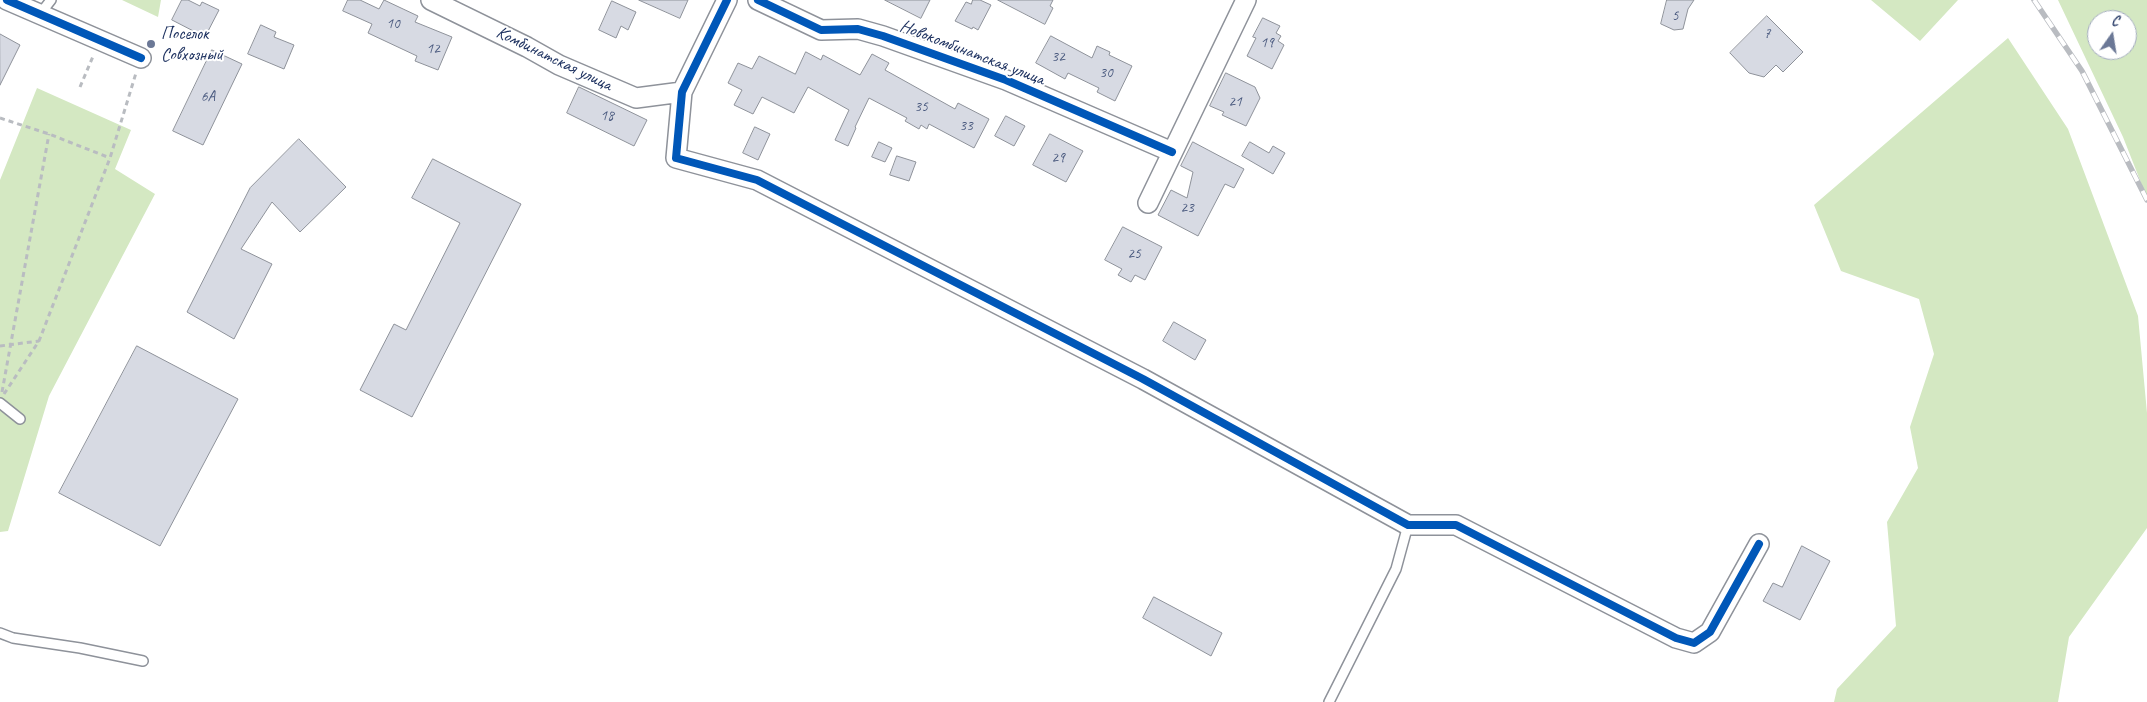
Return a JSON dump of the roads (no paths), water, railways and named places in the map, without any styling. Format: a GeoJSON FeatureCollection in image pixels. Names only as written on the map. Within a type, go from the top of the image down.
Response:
{"type":"FeatureCollection","features":[{"type":"Feature","properties":{"kind":"street"},"geometry":{"type":"LineString","coordinates":[[7,0],[46,7],[140,58]]}},
{"type":"Feature","properties":{"kind":"street","name":"Комбинатская улица"},"geometry":{"type":"LineString","coordinates":[[431,0],[528,47],[559,65],[636,98],[682,92]]}},
{"type":"Feature","properties":{"kind":"street"},"geometry":{"type":"LineString","coordinates":[[727,0],[682,92],[676,158],[756,180],[1143,379],[1408,525],[1456,525],[1676,638],[1694,643],[1710,632],[1759,544]]}},
{"type":"Feature","properties":{"kind":"street","name":"Новокомбинатская улица"},"geometry":{"type":"LineString","coordinates":[[758,0],[821,30],[858,29],[1006,80],[1172,152]]}},
{"type":"Feature","properties":{"kind":"street"},"geometry":{"type":"LineString","coordinates":[[1148,203],[1246,0]]}},
{"type":"Feature","properties":{"kind":"lane"},"geometry":{"type":"LineString","coordinates":[[0,403],[20,419]]}},
{"type":"Feature","properties":{"kind":"lane"},"geometry":{"type":"LineString","coordinates":[[1329,702],[1396,569],[1408,525]]}},
{"type":"Feature","properties":{"kind":"lane"},"geometry":{"type":"LineString","coordinates":[[0,633],[13,638],[80,648],[143,661]]}},
{"type":"Feature","properties":{"kind":"railway"},"geometry":{"type":"LineString","coordinates":[[2034,0],[2082,71],[2147,200]]}},
{"type":"Feature","properties":{"kind":"place","name":"Поселок Совхозный"},"geometry":{"type":"Point","coordinates":[151,44]}}]}
